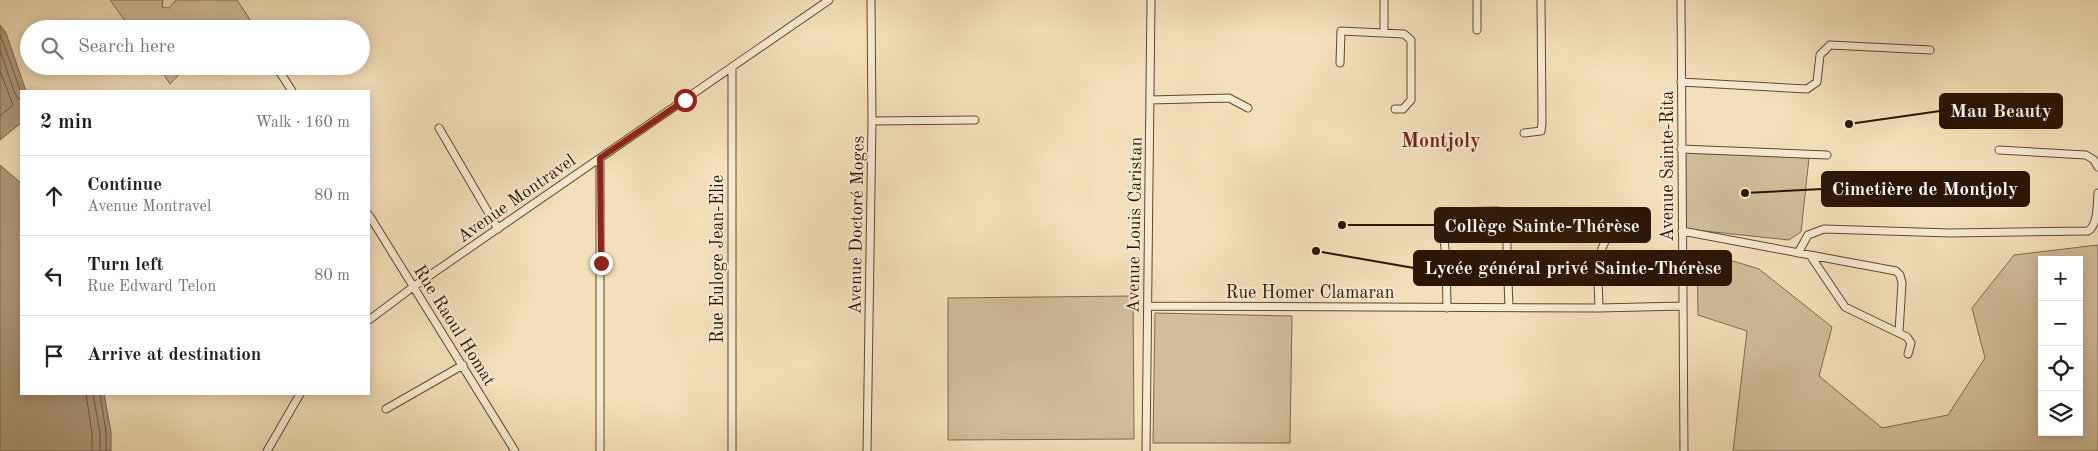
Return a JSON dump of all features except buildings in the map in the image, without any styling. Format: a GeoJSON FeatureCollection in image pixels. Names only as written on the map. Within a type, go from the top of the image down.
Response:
{"type":"FeatureCollection","features":[{"type":"Feature","properties":{"kind":"street","name":"Avenue Montravel"},"geometry":{"type":"LineString","coordinates":[[370,319],[413,287],[829,0]]}},
{"type":"Feature","properties":{"kind":"street","name":"Avenue Doctoré Moges"},"geometry":{"type":"LineString","coordinates":[[867,451],[872,121],[871,0]]}},
{"type":"Feature","properties":{"kind":"street","name":"Avenue Louis Caristan"},"geometry":{"type":"LineString","coordinates":[[1146,451],[1151,0]]}},
{"type":"Feature","properties":{"kind":"street"},"geometry":{"type":"LineString","coordinates":[[1384,0],[1384,32]]}},
{"type":"Feature","properties":{"kind":"street"},"geometry":{"type":"LineString","coordinates":[[1477,0],[1477,30]]}},
{"type":"Feature","properties":{"kind":"street"},"geometry":{"type":"LineString","coordinates":[[1524,133],[1541,131],[1541,0]]}},
{"type":"Feature","properties":{"kind":"street","name":"Avenue Sainte-Rita"},"geometry":{"type":"LineString","coordinates":[[1680,0],[1684,451]]}},
{"type":"Feature","properties":{"kind":"street"},"geometry":{"type":"LineString","coordinates":[[1340,62],[1341,31],[1404,34],[1411,40],[1411,100],[1403,109],[1395,109]]}},
{"type":"Feature","properties":{"kind":"street"},"geometry":{"type":"LineString","coordinates":[[1681,82],[1807,89],[1817,82],[1820,55],[1830,45],[1930,50]]}},
{"type":"Feature","properties":{"kind":"street","name":"Rue Euloge Jean-Elie"},"geometry":{"type":"LineString","coordinates":[[732,67],[732,451]]}},
{"type":"Feature","properties":{"kind":"street"},"geometry":{"type":"LineString","coordinates":[[282,75],[291,90]]}},
{"type":"Feature","properties":{"kind":"street"},"geometry":{"type":"LineString","coordinates":[[1150,100],[1229,98],[1248,108]]}},
{"type":"Feature","properties":{"kind":"street"},"geometry":{"type":"LineString","coordinates":[[872,121],[975,120]]}},
{"type":"Feature","properties":{"kind":"street"},"geometry":{"type":"LineString","coordinates":[[439,128],[498,229]]}},
{"type":"Feature","properties":{"kind":"street"},"geometry":{"type":"LineString","coordinates":[[1681,149],[1827,155]]}},
{"type":"Feature","properties":{"kind":"street"},"geometry":{"type":"LineString","coordinates":[[1999,150],[2086,155],[2094,160],[2098,167]]}},
{"type":"Feature","properties":{"kind":"street"},"geometry":{"type":"LineString","coordinates":[[600,158],[600,451]]}},
{"type":"Feature","properties":{"kind":"street"},"geometry":{"type":"LineString","coordinates":[[1798,253],[1808,235],[1824,228],[1950,233],[2088,231],[2092,230],[2096,221],[2098,193]]}},
{"type":"Feature","properties":{"kind":"street"},"geometry":{"type":"LineString","coordinates":[[1447,308],[1444,229],[1448,212],[1497,211],[1503,212],[1507,216],[1509,306]]}},
{"type":"Feature","properties":{"kind":"street"},"geometry":{"type":"LineString","coordinates":[[1599,308],[1598,258],[1609,232],[1627,215]]}},
{"type":"Feature","properties":{"kind":"street","name":"Rue Raoul Homat"},"geometry":{"type":"LineString","coordinates":[[370,217],[515,451]]}},
{"type":"Feature","properties":{"kind":"street"},"geometry":{"type":"LineString","coordinates":[[1682,231],[1896,271],[1900,275],[1902,283],[1899,332]]}},
{"type":"Feature","properties":{"kind":"street"},"geometry":{"type":"LineString","coordinates":[[1810,255],[1845,307],[1899,332],[1910,340],[1908,354]]}},
{"type":"Feature","properties":{"kind":"street"},"geometry":{"type":"LineString","coordinates":[[1446,257],[1507,257]]}},
{"type":"Feature","properties":{"kind":"street","name":"Rue Homer Clamaran"},"geometry":{"type":"LineString","coordinates":[[1148,306],[1447,308],[1683,306]]}},
{"type":"Feature","properties":{"kind":"street"},"geometry":{"type":"LineString","coordinates":[[386,409],[463,365]]}},
{"type":"Feature","properties":{"kind":"street"},"geometry":{"type":"LineString","coordinates":[[267,451],[299,395]]}},
{"type":"Feature","properties":{"kind":"shaded area"},"geometry":{"type":"Polygon","coordinates":[[[110,0],[163,0],[162,7],[169,8],[176,0],[237,0],[250,20],[124,20],[110,0]]]}},
{"type":"Feature","properties":{"kind":"shaded area"},"geometry":{"type":"Polygon","coordinates":[[[164,75],[178,75],[170,84],[164,75]]]}},
{"type":"Feature","properties":{"kind":"shaded area"},"geometry":{"type":"Polygon","coordinates":[[[1684,150],[1809,158],[1801,232],[1789,240],[1686,229],[1684,150]]]}},
{"type":"Feature","properties":{"kind":"shaded area"},"geometry":{"type":"Polygon","coordinates":[[[2098,245],[2098,451],[1733,451],[1747,331],[1698,315],[1697,250],[1759,269],[1832,327],[1819,376],[1882,428],[1948,415],[1985,358],[1972,308],[2014,255],[2098,245]]]}},
{"type":"Feature","properties":{"kind":"shaded area"},"geometry":{"type":"Polygon","coordinates":[[[1133,296],[1134,439],[948,440],[948,298],[1133,296]]]}},
{"type":"Feature","properties":{"kind":"shaded area"},"geometry":{"type":"Polygon","coordinates":[[[1155,313],[1292,316],[1290,443],[1153,443],[1155,313]]]}},
{"type":"Feature","properties":{"kind":"water"},"geometry":{"type":"Polygon","coordinates":[[[0,25],[6,33],[26,90],[20,90],[20,124],[0,140],[0,25]]]}},
{"type":"Feature","properties":{"kind":"water"},"geometry":{"type":"Polygon","coordinates":[[[0,165],[20,182],[20,395],[104,395],[111,432],[111,451],[0,451],[0,165]]]}},
{"type":"Feature","properties":{"kind":"place","name":"Mau Beauty"},"geometry":{"type":"Point","coordinates":[1849,124]}},
{"type":"Feature","properties":{"kind":"place","name":"Cimetière de Montjoly"},"geometry":{"type":"Point","coordinates":[1745,193]}},
{"type":"Feature","properties":{"kind":"place","name":"Collège Sainte-Thérèse"},"geometry":{"type":"Point","coordinates":[1342,225]}},
{"type":"Feature","properties":{"kind":"place","name":"Lycée général privé Sainte-Thérèse"},"geometry":{"type":"Point","coordinates":[1316,251]}},
{"type":"Feature","properties":{"kind":"district","name":"Montjoly"},"geometry":{"type":"Point","coordinates":[1441,140]}},
{"type":"Feature","properties":{"kind":"route"},"geometry":{"type":"LineString","coordinates":[[601,263],[600,158],[685,100]]}}]}
